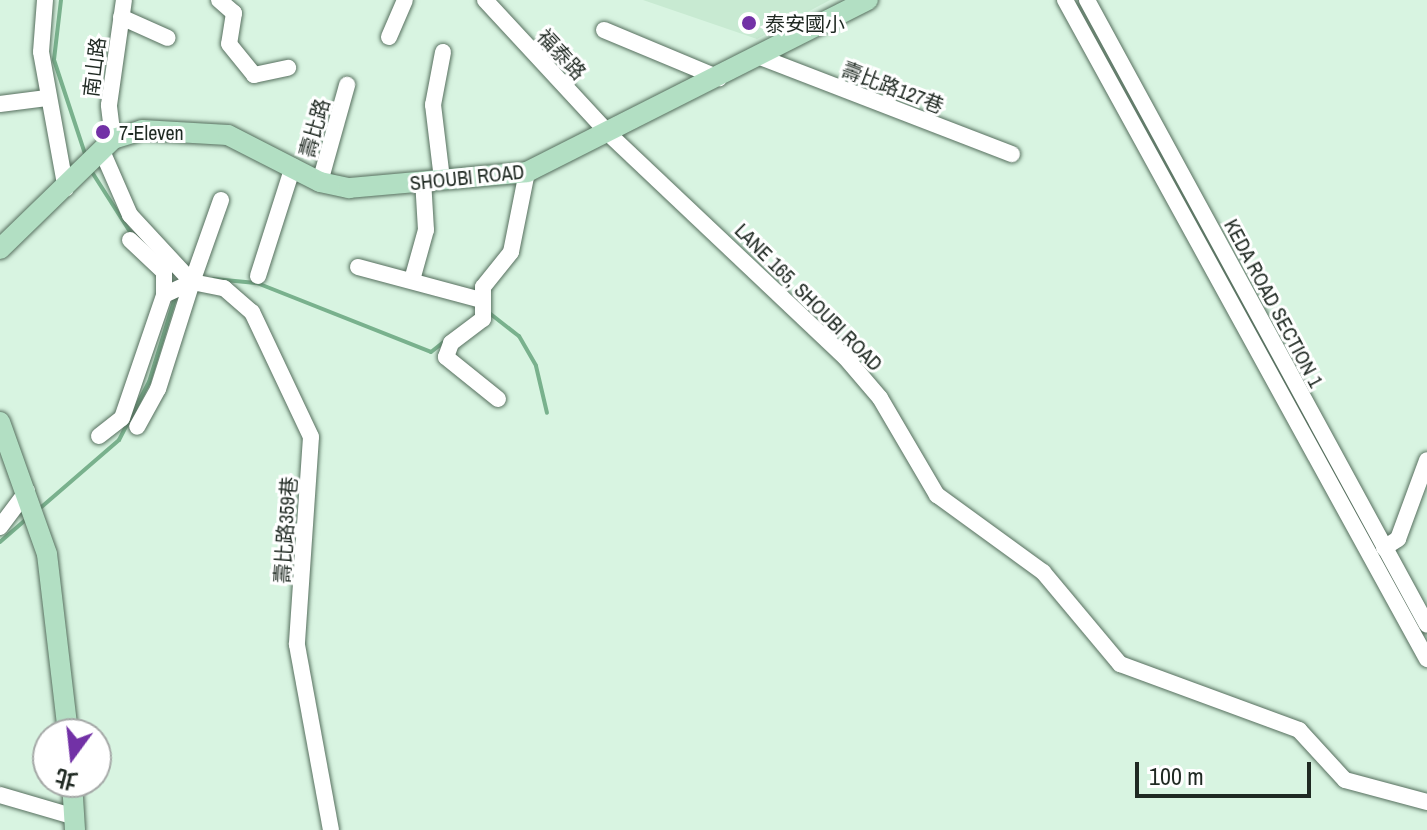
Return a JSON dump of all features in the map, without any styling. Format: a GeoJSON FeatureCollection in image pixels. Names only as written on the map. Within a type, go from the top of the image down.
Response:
{"type":"FeatureCollection","features":[{"type":"Feature","properties":{"kind":"main road","name":"SHOUBI ROAD"},"geometry":{"type":"LineString","coordinates":[[104,149],[164,126],[207,130],[293,166],[320,182],[349,188],[527,172],[610,135],[868,0]]}},
{"type":"Feature","properties":{"kind":"main road"},"geometry":{"type":"LineString","coordinates":[[0,249],[104,149]]}},
{"type":"Feature","properties":{"kind":"main road"},"geometry":{"type":"LineString","coordinates":[[0,422],[47,554],[66,718]]}},
{"type":"Feature","properties":{"kind":"main road"},"geometry":{"type":"LineString","coordinates":[[73,798],[75,823]]}},
{"type":"Feature","properties":{"kind":"street"},"geometry":{"type":"LineString","coordinates":[[45,0],[47,98],[71,183]]}},
{"type":"Feature","properties":{"kind":"street","name":"南山路"},"geometry":{"type":"LineString","coordinates":[[104,149],[124,0]]}},
{"type":"Feature","properties":{"kind":"street"},"geometry":{"type":"LineString","coordinates":[[219,0],[234,13],[229,44],[254,75],[288,68]]}},
{"type":"Feature","properties":{"kind":"street"},"geometry":{"type":"LineString","coordinates":[[389,37],[405,0]]}},
{"type":"Feature","properties":{"kind":"street","name":"福泰路"},"geometry":{"type":"LineString","coordinates":[[485,0],[610,135]]}},
{"type":"Feature","properties":{"kind":"street"},"geometry":{"type":"LineString","coordinates":[[1065,0],[1427,659]]}},
{"type":"Feature","properties":{"kind":"street","name":"KEDA ROAD SECTION 1"},"geometry":{"type":"LineString","coordinates":[[1087,0],[1427,625]]}},
{"type":"Feature","properties":{"kind":"street"},"geometry":{"type":"LineString","coordinates":[[121,17],[168,38]]}},
{"type":"Feature","properties":{"kind":"street"},"geometry":{"type":"LineString","coordinates":[[604,30],[719,78]]}},
{"type":"Feature","properties":{"kind":"street"},"geometry":{"type":"LineString","coordinates":[[412,280],[426,230],[433,179],[433,105],[443,52]]}},
{"type":"Feature","properties":{"kind":"street","name":"壽比路127巷"},"geometry":{"type":"LineString","coordinates":[[760,57],[1012,154]]}},
{"type":"Feature","properties":{"kind":"street","name":"壽比路"},"geometry":{"type":"LineString","coordinates":[[320,182],[347,85]]}},
{"type":"Feature","properties":{"kind":"street"},"geometry":{"type":"LineString","coordinates":[[0,104],[47,98]]}},
{"type":"Feature","properties":{"kind":"street","name":"LANE 165, SHOUBI ROAD"},"geometry":{"type":"LineString","coordinates":[[610,135],[845,357],[880,398],[937,495],[1043,572],[1120,664],[1299,730],[1345,780],[1427,802]]}},
{"type":"Feature","properties":{"kind":"street"},"geometry":{"type":"LineString","coordinates":[[104,149],[130,215],[179,288],[158,389],[137,427]]}},
{"type":"Feature","properties":{"kind":"street"},"geometry":{"type":"LineString","coordinates":[[258,276],[293,166]]}},
{"type":"Feature","properties":{"kind":"street"},"geometry":{"type":"LineString","coordinates":[[498,399],[446,357],[451,343],[483,319],[481,300],[511,252],[527,172]]}},
{"type":"Feature","properties":{"kind":"street"},"geometry":{"type":"LineString","coordinates":[[99,436],[122,418],[221,200]]}},
{"type":"Feature","properties":{"kind":"street"},"geometry":{"type":"LineString","coordinates":[[130,240],[179,288]]}},
{"type":"Feature","properties":{"kind":"street"},"geometry":{"type":"LineString","coordinates":[[358,267],[481,300]]}},
{"type":"Feature","properties":{"kind":"street","name":"壽比路359巷"},"geometry":{"type":"LineString","coordinates":[[179,288],[224,288],[252,312],[311,437],[297,645],[331,830]]}},
{"type":"Feature","properties":{"kind":"street"},"geometry":{"type":"LineString","coordinates":[[1384,548],[1398,539],[1427,460]]}},
{"type":"Feature","properties":{"kind":"street"},"geometry":{"type":"LineString","coordinates":[[0,527],[27,491]]}},
{"type":"Feature","properties":{"kind":"street"},"geometry":{"type":"LineString","coordinates":[[0,795],[75,823]]}},
{"type":"Feature","properties":{"kind":"shaded area","name":"泰安國小"},"geometry":{"type":"Polygon","coordinates":[[[643,0],[830,0],[757,39],[643,0]]]}},
{"type":"Feature","properties":{"kind":"waterway"},"geometry":{"type":"LineString","coordinates":[[61,0],[54,60],[86,157]]}},
{"type":"Feature","properties":{"kind":"waterway"},"geometry":{"type":"LineString","coordinates":[[90,169],[132,235]]}},
{"type":"Feature","properties":{"kind":"waterway"},"geometry":{"type":"LineString","coordinates":[[214,279],[257,283],[431,352],[444,342]]}},
{"type":"Feature","properties":{"kind":"waterway"},"geometry":{"type":"LineString","coordinates":[[38,510],[119,440],[149,382],[176,295]]}},
{"type":"Feature","properties":{"kind":"waterway"},"geometry":{"type":"LineString","coordinates":[[488,312],[519,336],[536,366],[547,413]]}},
{"type":"Feature","properties":{"kind":"waterway"},"geometry":{"type":"LineString","coordinates":[[0,542],[28,518]]}},
{"type":"Feature","properties":{"kind":"place","name":"泰安國小"},"geometry":{"type":"Point","coordinates":[749,23]}},
{"type":"Feature","properties":{"kind":"place","name":"7-Eleven"},"geometry":{"type":"Point","coordinates":[103,132]}}]}
